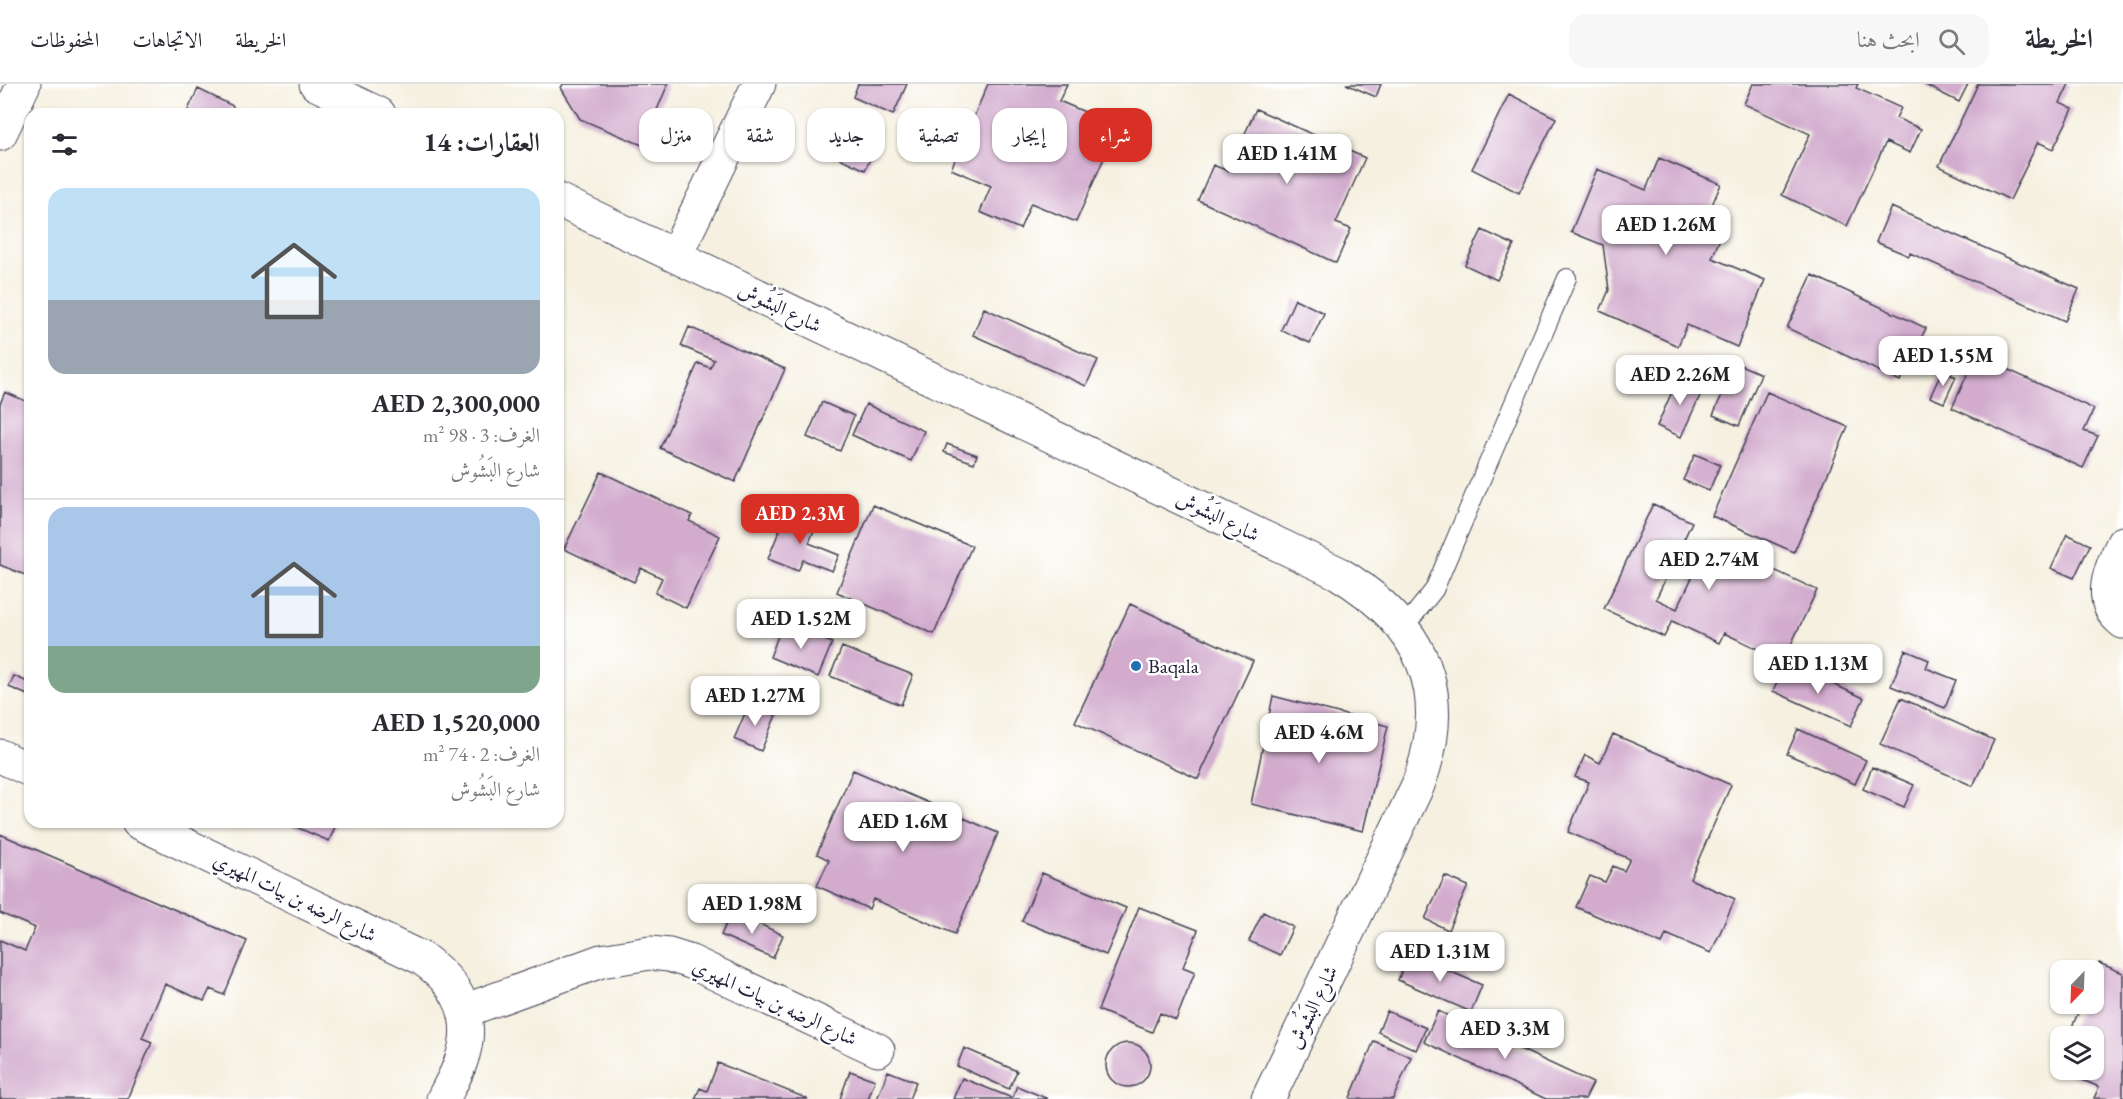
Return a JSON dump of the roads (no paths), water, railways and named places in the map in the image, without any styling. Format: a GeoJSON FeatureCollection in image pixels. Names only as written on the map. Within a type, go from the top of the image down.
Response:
{"type":"FeatureCollection","features":[{"type":"Feature","properties":{"kind":"street"},"geometry":{"type":"LineString","coordinates":[[0,134],[24,84]]}},
{"type":"Feature","properties":{"kind":"street"},"geometry":{"type":"LineString","coordinates":[[316,84],[366,108]]}},
{"type":"Feature","properties":{"kind":"street"},"geometry":{"type":"LineString","coordinates":[[675,256],[759,84]]}},
{"type":"Feature","properties":{"kind":"street","name":"شارع البَشُوش"},"geometry":{"type":"LineString","coordinates":[[564,203],[1338,573],[1364,589],[1400,624],[1421,657],[1430,682],[1434,708],[1433,735],[1428,760],[1268,1099]]}},
{"type":"Feature","properties":{"kind":"street"},"geometry":{"type":"LineString","coordinates":[[2123,545],[2112,566],[2107,584],[2109,603],[2123,622]]}},
{"type":"Feature","properties":{"kind":"street"},"geometry":{"type":"LineString","coordinates":[[0,756],[24,767]]}},
{"type":"Feature","properties":{"kind":"street","name":"شارع الرضه بن بيات المهيري"},"geometry":{"type":"LineString","coordinates":[[150,828],[421,958],[448,980],[458,995],[464,1011],[466,1046],[461,1063],[443,1099]]}},
{"type":"Feature","properties":{"kind":"street","name":"شارع الرضه بن بيات المهيري"},"geometry":{"type":"LineString","coordinates":[[464,1011],[601,961],[650,953],[669,955],[691,962],[878,1050]]}},
{"type":"Feature","properties":{"kind":"lane"},"geometry":{"type":"LineString","coordinates":[[1400,624],[1414,615],[1434,590],[1567,278]]}},
{"type":"Feature","properties":{"kind":"place","name":"Baqala"},"geometry":{"type":"Point","coordinates":[1136,666]}}]}
